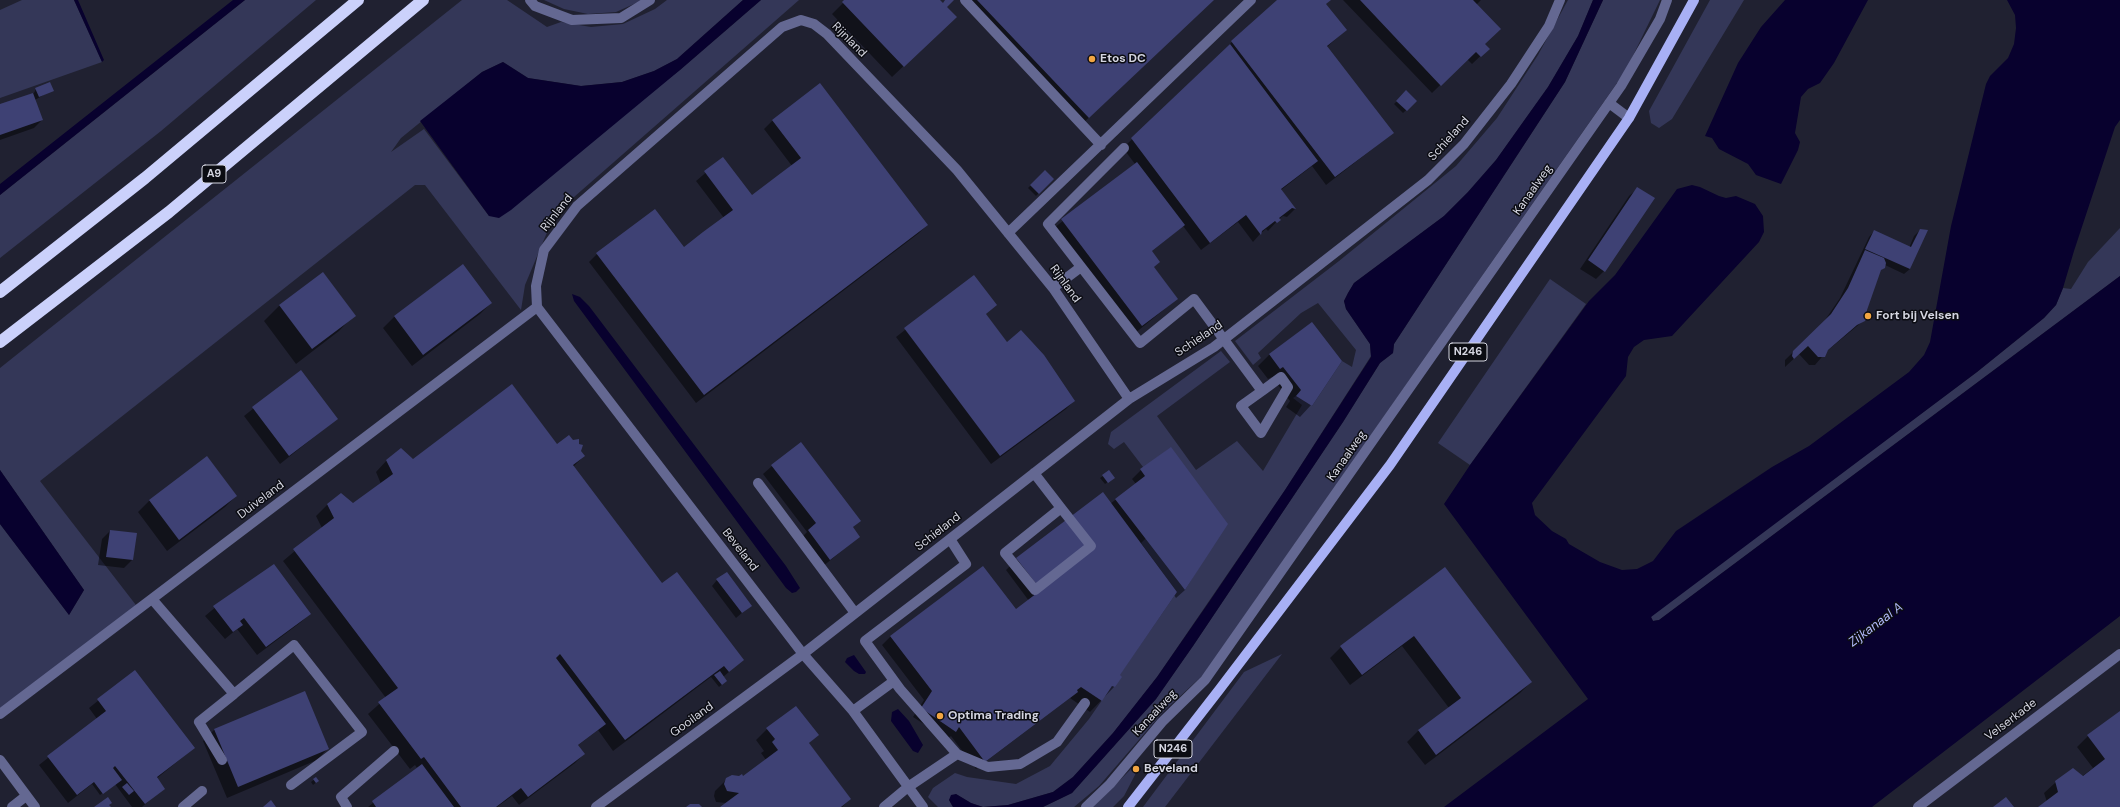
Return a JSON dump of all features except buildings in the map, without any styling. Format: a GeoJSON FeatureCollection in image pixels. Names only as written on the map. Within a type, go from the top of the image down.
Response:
{"type":"FeatureCollection","features":[{"type":"Feature","properties":{"kind":"highway"},"geometry":{"type":"LineString","coordinates":[[0,292],[145,178],[358,0]]}},
{"type":"Feature","properties":{"kind":"highway","name":"A9"},"geometry":{"type":"LineString","coordinates":[[0,342],[169,212],[423,0]]}},
{"type":"Feature","properties":{"kind":"main road","name":"N246"},"geometry":{"type":"LineString","coordinates":[[1128,807],[1220,690],[1390,465],[1629,118],[1694,0]]}},
{"type":"Feature","properties":{"kind":"street"},"geometry":{"type":"LineString","coordinates":[[530,0],[535,6],[572,20],[621,18],[650,0]]}},
{"type":"Feature","properties":{"kind":"street"},"geometry":{"type":"LineString","coordinates":[[964,0],[1101,145]]}},
{"type":"Feature","properties":{"kind":"street"},"geometry":{"type":"LineString","coordinates":[[1008,233],[1251,0]]}},
{"type":"Feature","properties":{"kind":"street","name":"Schieland"},"geometry":{"type":"LineString","coordinates":[[803,654],[1129,399],[1224,339],[1428,180],[1464,144],[1512,84],[1549,26],[1560,0]]}},
{"type":"Feature","properties":{"kind":"street","name":"Kanaalweg"},"geometry":{"type":"LineString","coordinates":[[1086,807],[1110,784],[1162,722],[1205,680],[1622,86],[1660,19],[1667,0]]}},
{"type":"Feature","properties":{"kind":"street","name":"Rijnland"},"geometry":{"type":"LineString","coordinates":[[537,308],[536,286],[544,250],[577,206],[782,27],[801,20],[814,24],[827,34],[957,170],[1053,288],[1129,399]]}},
{"type":"Feature","properties":{"kind":"street"},"geometry":{"type":"LineString","coordinates":[[1609,103],[1629,118]]}},
{"type":"Feature","properties":{"kind":"street"},"geometry":{"type":"LineString","coordinates":[[1124,148],[1048,224],[1140,343],[1194,299],[1262,391]]}},
{"type":"Feature","properties":{"kind":"street"},"geometry":{"type":"LineString","coordinates":[[1053,288],[1081,267]]}},
{"type":"Feature","properties":{"kind":"street","name":"Duiveland"},"geometry":{"type":"LineString","coordinates":[[0,714],[537,308]]}},
{"type":"Feature","properties":{"kind":"street","name":"Beveland"},"geometry":{"type":"LineString","coordinates":[[537,308],[803,654],[853,711],[923,807]]}},
{"type":"Feature","properties":{"kind":"street"},"geometry":{"type":"LineString","coordinates":[[1281,377],[1288,387],[1261,433],[1241,406],[1262,391],[1281,377]]}},
{"type":"Feature","properties":{"kind":"street"},"geometry":{"type":"LineString","coordinates":[[1034,473],[1062,508],[1091,546],[1035,590],[1005,553],[1062,508]]}},
{"type":"Feature","properties":{"kind":"street"},"geometry":{"type":"LineString","coordinates":[[758,483],[855,613]]}},
{"type":"Feature","properties":{"kind":"street"},"geometry":{"type":"LineString","coordinates":[[950,539],[966,564],[865,641],[894,681],[957,754],[988,767],[1020,764],[1057,742],[1085,703]]}},
{"type":"Feature","properties":{"kind":"street"},"geometry":{"type":"LineString","coordinates":[[152,599],[234,694]]}},
{"type":"Feature","properties":{"kind":"street"},"geometry":{"type":"LineString","coordinates":[[222,760],[199,722],[294,645],[362,732],[291,785]]}},
{"type":"Feature","properties":{"kind":"street","name":"Gooiland"},"geometry":{"type":"LineString","coordinates":[[596,807],[803,654]]}},
{"type":"Feature","properties":{"kind":"street","name":"Velserkade"},"geometry":{"type":"LineString","coordinates":[[1918,807],[2120,654]]}},
{"type":"Feature","properties":{"kind":"street"},"geometry":{"type":"LineString","coordinates":[[853,711],[894,681]]}},
{"type":"Feature","properties":{"kind":"street"},"geometry":{"type":"LineString","coordinates":[[348,807],[341,797],[394,751]]}},
{"type":"Feature","properties":{"kind":"street"},"geometry":{"type":"LineString","coordinates":[[884,807],[908,787],[957,754]]}},
{"type":"Feature","properties":{"kind":"street"},"geometry":{"type":"LineString","coordinates":[[0,760],[34,807]]}},
{"type":"Feature","properties":{"kind":"street"},"geometry":{"type":"LineString","coordinates":[[183,807],[202,791]]}},
{"type":"Feature","properties":{"kind":"street"},"geometry":{"type":"LineString","coordinates":[[12,807],[26,796]]}},
{"type":"Feature","properties":{"kind":"shaded area"},"geometry":{"type":"Polygon","coordinates":[[[22,0],[74,0],[102,62],[0,98],[0,10],[22,0]]]}},
{"type":"Feature","properties":{"kind":"shaded area"},"geometry":{"type":"Polygon","coordinates":[[[245,0],[316,0],[161,131],[0,258],[0,195],[245,0]]]}},
{"type":"Feature","properties":{"kind":"shaded area"},"geometry":{"type":"Polygon","coordinates":[[[462,0],[507,0],[547,27],[561,22],[591,27],[623,24],[655,9],[667,0],[743,0],[677,59],[654,71],[622,82],[581,86],[528,78],[503,62],[482,72],[401,138],[391,152],[424,129],[489,216],[680,70],[761,0],[799,0],[566,204],[548,230],[525,285],[521,310],[425,185],[415,185],[40,481],[139,609],[0,712],[0,524],[69,615],[84,590],[0,470],[0,368],[462,0]]]}},
{"type":"Feature","properties":{"kind":"shaded area"},"geometry":{"type":"Polygon","coordinates":[[[544,0],[643,0],[616,12],[588,14],[564,9],[544,0]]]}},
{"type":"Feature","properties":{"kind":"shaded area"},"geometry":{"type":"Polygon","coordinates":[[[1568,0],[1593,0],[1578,36],[1548,87],[1496,160],[1468,192],[1444,216],[1354,283],[1344,301],[1346,309],[1370,344],[1371,356],[1285,490],[1157,677],[1113,733],[1073,777],[1053,792],[1008,805],[983,807],[971,803],[956,794],[949,800],[953,807],[938,807],[928,797],[933,788],[955,773],[967,777],[1016,784],[1050,766],[1089,719],[1177,592],[1141,543],[1147,537],[1169,501],[1124,442],[1114,449],[1108,444],[1111,432],[1221,351],[1230,362],[1157,416],[1196,470],[1237,441],[1263,471],[1302,405],[1293,398],[1296,396],[1312,406],[1342,361],[1352,367],[1356,350],[1318,303],[1301,313],[1258,353],[1261,358],[1253,365],[1235,341],[1339,261],[1456,166],[1497,118],[1538,55],[1568,0]]]}},
{"type":"Feature","properties":{"kind":"shaded area"},"geometry":{"type":"Polygon","coordinates":[[[1603,0],[1660,0],[1626,70],[1203,675],[1163,712],[1099,786],[1074,807],[1043,807],[1072,793],[1156,699],[1193,646],[1343,422],[1380,363],[1393,353],[1394,344],[1565,82],[1603,0]]]}},
{"type":"Feature","properties":{"kind":"shaded area"},"geometry":{"type":"Polygon","coordinates":[[[1710,0],[1744,0],[1672,119],[1659,128],[1651,123],[1649,111],[1710,0]]]}},
{"type":"Feature","properties":{"kind":"shaded area"},"geometry":{"type":"Polygon","coordinates":[[[2120,228],[2120,276],[1659,620],[1653,621],[1651,617],[1654,613],[1977,372],[2044,318],[2056,305],[2063,288],[2071,289],[2088,262],[2120,228]]]}},
{"type":"Feature","properties":{"kind":"shaded area"},"geometry":{"type":"Polygon","coordinates":[[[1550,279],[1586,304],[1470,465],[1438,443],[1550,279]]]}},
{"type":"Feature","properties":{"kind":"shaded area"},"geometry":{"type":"Polygon","coordinates":[[[1282,654],[1165,807],[1143,807],[1244,672],[1282,654]]]}},
{"type":"Feature","properties":{"kind":"shaded area"},"geometry":{"type":"Polygon","coordinates":[[[1132,768],[1137,771],[1124,796],[1113,807],[1093,807],[1132,768]]]}},
{"type":"Feature","properties":{"kind":"water"},"geometry":{"type":"Polygon","coordinates":[[[74,0],[78,0],[104,60],[102,62],[74,0]]]}},
{"type":"Feature","properties":{"kind":"water"},"geometry":{"type":"Polygon","coordinates":[[[233,0],[245,0],[0,195],[0,184],[233,0]]]}},
{"type":"Feature","properties":{"kind":"water"},"geometry":{"type":"Polygon","coordinates":[[[743,0],[761,0],[680,70],[511,210],[499,218],[489,216],[420,121],[482,72],[503,62],[528,78],[581,86],[622,82],[654,71],[677,59],[743,0]]]}},
{"type":"Feature","properties":{"kind":"water"},"geometry":{"type":"Polygon","coordinates":[[[1593,0],[1603,0],[1565,82],[1394,344],[1393,353],[1380,363],[1343,422],[1156,699],[1072,793],[1043,807],[983,807],[1008,805],[1053,792],[1073,777],[1113,733],[1157,677],[1285,490],[1371,357],[1370,344],[1346,309],[1344,301],[1354,283],[1444,216],[1468,192],[1496,160],[1548,87],[1578,36],[1593,0]]]}},
{"type":"Feature","properties":{"kind":"water"},"geometry":{"type":"Polygon","coordinates":[[[1785,0],[1868,0],[1834,63],[1820,83],[1808,89],[1801,97],[1795,133],[1800,142],[1798,150],[1781,184],[1756,175],[1748,164],[1719,149],[1712,138],[1705,136],[1738,63],[1761,27],[1785,0]]]}},
{"type":"Feature","properties":{"kind":"water","name":"Zijkanaal A"},"geometry":{"type":"Polygon","coordinates":[[[2007,0],[2120,0],[2120,120],[2115,127],[2063,288],[2056,305],[2044,318],[1977,372],[1651,617],[1653,621],[1659,620],[2120,276],[2120,616],[1872,807],[1444,807],[1588,699],[1444,504],[1470,465],[1589,301],[1615,275],[1677,189],[1692,185],[1719,196],[1726,198],[1736,196],[1755,204],[1763,216],[1764,232],[1759,242],[1672,336],[1644,340],[1634,347],[1628,357],[1626,376],[1532,503],[1535,515],[1552,531],[1566,539],[1569,544],[1600,562],[1622,570],[1637,569],[1653,561],[1676,531],[1772,467],[1809,446],[1909,372],[1924,355],[1930,342],[1951,226],[1986,84],[1990,76],[2008,58],[2014,44],[2016,28],[2015,15],[2007,0]]]}},
{"type":"Feature","properties":{"kind":"water"},"geometry":{"type":"Polygon","coordinates":[[[572,294],[580,297],[589,306],[786,566],[800,588],[796,592],[792,593],[786,588],[574,301],[572,294]]]}},
{"type":"Feature","properties":{"kind":"water"},"geometry":{"type":"Polygon","coordinates":[[[0,470],[84,590],[69,615],[0,524],[0,470]]]}},
{"type":"Feature","properties":{"kind":"water"},"geometry":{"type":"Polygon","coordinates":[[[854,655],[866,672],[865,674],[859,674],[854,671],[845,662],[847,658],[854,655]]]}},
{"type":"Feature","properties":{"kind":"water"},"geometry":{"type":"Polygon","coordinates":[[[898,709],[909,721],[923,745],[918,753],[913,751],[891,721],[892,712],[898,709]]]}},
{"type":"Feature","properties":{"kind":"water"},"geometry":{"type":"Polygon","coordinates":[[[956,794],[971,803],[983,807],[953,807],[949,800],[951,795],[956,794]]]}},
{"type":"Feature","properties":{"kind":"place","name":"Etos DC"},"geometry":{"type":"Point","coordinates":[1092,59]}},
{"type":"Feature","properties":{"kind":"place","name":"Fort bij Velsen"},"geometry":{"type":"Point","coordinates":[1868,316]}},
{"type":"Feature","properties":{"kind":"place","name":"Optima Trading"},"geometry":{"type":"Point","coordinates":[940,716]}},
{"type":"Feature","properties":{"kind":"place","name":"Beveland"},"geometry":{"type":"Point","coordinates":[1136,769]}}]}
